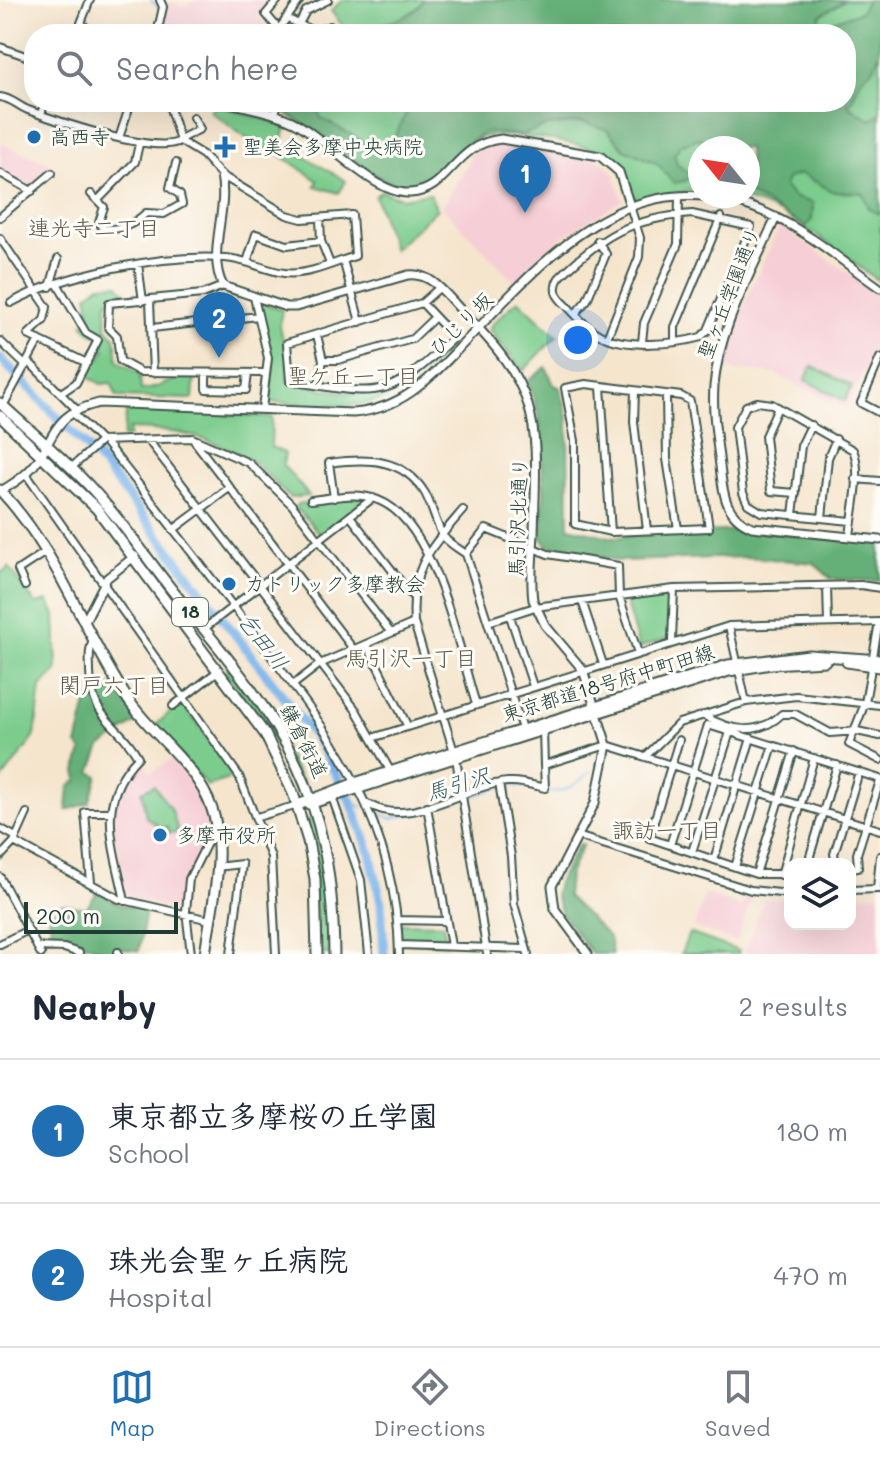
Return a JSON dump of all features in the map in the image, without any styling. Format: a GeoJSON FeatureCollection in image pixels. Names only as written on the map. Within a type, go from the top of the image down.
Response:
{"type":"FeatureCollection","features":[{"type":"Feature","properties":{"kind":"main road","name":"鎌倉街道"},"geometry":{"type":"LineString","coordinates":[[1,408],[208,626],[282,733],[313,800],[331,878],[334,954]]}},
{"type":"Feature","properties":{"kind":"main road","name":"鎌倉街道"},"geometry":{"type":"LineString","coordinates":[[43,449],[71,468],[138,553],[265,734],[298,805],[312,862],[317,954]]}},
{"type":"Feature","properties":{"kind":"main road"},"geometry":{"type":"LineString","coordinates":[[1,491],[48,550],[128,700],[197,779],[212,809],[217,834],[216,867],[205,954]]}},
{"type":"Feature","properties":{"kind":"main road"},"geometry":{"type":"LineString","coordinates":[[194,636],[208,626]]}},
{"type":"Feature","properties":{"kind":"main road","name":"東京都道18号府中町田線"},"geometry":{"type":"LineString","coordinates":[[455,754],[522,729],[737,666],[809,655],[876,663]]}},
{"type":"Feature","properties":{"kind":"main road"},"geometry":{"type":"LineString","coordinates":[[219,670],[231,661]]}},
{"type":"Feature","properties":{"kind":"main road","name":"東京都道18号府中町田線"},"geometry":{"type":"LineString","coordinates":[[298,805],[455,754],[543,730],[596,709]]}},
{"type":"Feature","properties":{"kind":"street"},"geometry":{"type":"LineString","coordinates":[[82,24],[90,0]]}},
{"type":"Feature","properties":{"kind":"street"},"geometry":{"type":"LineString","coordinates":[[159,24],[163,7],[160,0]]}},
{"type":"Feature","properties":{"kind":"street"},"geometry":{"type":"LineString","coordinates":[[274,24],[266,14],[278,0]]}},
{"type":"Feature","properties":{"kind":"street"},"geometry":{"type":"LineString","coordinates":[[282,24],[300,0]]}},
{"type":"Feature","properties":{"kind":"street"},"geometry":{"type":"LineString","coordinates":[[300,22],[306,11],[328,0]]}},
{"type":"Feature","properties":{"kind":"street"},"geometry":{"type":"LineString","coordinates":[[286,18],[303,24]]}},
{"type":"Feature","properties":{"kind":"street"},"geometry":{"type":"LineString","coordinates":[[0,47],[24,55]]}},
{"type":"Feature","properties":{"kind":"street"},"geometry":{"type":"LineString","coordinates":[[0,97],[24,107]]}},
{"type":"Feature","properties":{"kind":"street"},"geometry":{"type":"LineString","coordinates":[[36,112],[139,144],[180,140],[200,129],[193,117]]}},
{"type":"Feature","properties":{"kind":"street"},"geometry":{"type":"LineString","coordinates":[[119,138],[128,112]]}},
{"type":"Feature","properties":{"kind":"street"},"geometry":{"type":"LineString","coordinates":[[11,303],[36,290],[138,264],[215,258],[247,262],[286,274],[355,256],[352,215],[320,218],[287,215],[221,175],[203,155],[180,140],[171,112]]}},
{"type":"Feature","properties":{"kind":"street"},"geometry":{"type":"LineString","coordinates":[[268,112],[297,124],[383,186],[400,193],[421,191],[432,186],[465,152],[486,140],[501,139],[600,156],[619,172],[640,238],[639,257],[607,338]]}},
{"type":"Feature","properties":{"kind":"street"},"geometry":{"type":"LineString","coordinates":[[99,199],[135,162],[139,144]]}},
{"type":"Feature","properties":{"kind":"street"},"geometry":{"type":"LineString","coordinates":[[91,194],[104,207],[99,222],[103,229],[134,224],[146,213],[164,214],[177,209],[182,200],[169,184],[176,163]]}},
{"type":"Feature","properties":{"kind":"street"},"geometry":{"type":"LineString","coordinates":[[0,173],[32,191]]}},
{"type":"Feature","properties":{"kind":"street"},"geometry":{"type":"LineString","coordinates":[[0,217],[52,173]]}},
{"type":"Feature","properties":{"kind":"street"},"geometry":{"type":"LineString","coordinates":[[221,175],[224,202],[215,258],[223,286]]}},
{"type":"Feature","properties":{"kind":"street"},"geometry":{"type":"LineString","coordinates":[[642,342],[648,312],[678,244],[679,197]]}},
{"type":"Feature","properties":{"kind":"street","name":"ひじり坂"},"geometry":{"type":"LineString","coordinates":[[26,474],[55,427],[74,413],[111,402],[353,413],[393,405],[424,385],[567,241],[602,218],[630,206],[679,197],[723,200],[776,217],[880,288]]}},
{"type":"Feature","properties":{"kind":"street"},"geometry":{"type":"LineString","coordinates":[[679,215],[721,217],[751,227],[712,321],[701,337],[642,342],[607,338],[586,326],[558,296],[555,285],[598,241],[635,223],[679,215]]}},
{"type":"Feature","properties":{"kind":"street"},"geometry":{"type":"LineString","coordinates":[[675,340],[675,327],[721,217]]}},
{"type":"Feature","properties":{"kind":"street","name":"聖ヶ丘学園通り"},"geometry":{"type":"LineString","coordinates":[[776,217],[729,328],[716,371],[712,417],[722,489],[728,509],[739,521],[752,527],[880,540]]}},
{"type":"Feature","properties":{"kind":"street"},"geometry":{"type":"LineString","coordinates":[[320,218],[321,241],[330,264]]}},
{"type":"Feature","properties":{"kind":"street"},"geometry":{"type":"LineString","coordinates":[[247,262],[256,234],[287,245],[321,241]]}},
{"type":"Feature","properties":{"kind":"street"},"geometry":{"type":"LineString","coordinates":[[0,238],[48,311],[44,320],[28,335],[87,363]]}},
{"type":"Feature","properties":{"kind":"street"},"geometry":{"type":"LineString","coordinates":[[575,314],[587,300],[606,254],[598,241]]}},
{"type":"Feature","properties":{"kind":"street"},"geometry":{"type":"LineString","coordinates":[[58,259],[54,286],[86,333],[98,340],[76,383],[61,393]]}},
{"type":"Feature","properties":{"kind":"street"},"geometry":{"type":"LineString","coordinates":[[343,260],[360,322]]}},
{"type":"Feature","properties":{"kind":"street"},"geometry":{"type":"LineString","coordinates":[[138,264],[152,328],[153,373]]}},
{"type":"Feature","properties":{"kind":"street"},"geometry":{"type":"LineString","coordinates":[[265,373],[140,372],[120,361],[117,336],[108,327],[109,303],[203,294],[223,286],[296,307],[415,274],[427,278],[439,288],[422,303],[287,343],[290,381],[370,391],[405,381],[454,337],[422,303]]}},
{"type":"Feature","properties":{"kind":"street"},"geometry":{"type":"LineString","coordinates":[[94,275],[97,286]]}},
{"type":"Feature","properties":{"kind":"street","name":"馬引沢北通り"},"geometry":{"type":"LineString","coordinates":[[439,288],[479,328],[513,369],[532,413],[535,449],[532,588],[535,607]]}},
{"type":"Feature","properties":{"kind":"street"},"geometry":{"type":"LineString","coordinates":[[254,297],[268,358],[262,409]]}},
{"type":"Feature","properties":{"kind":"street"},"geometry":{"type":"LineString","coordinates":[[152,328],[258,316]]}},
{"type":"Feature","properties":{"kind":"street"},"geometry":{"type":"LineString","coordinates":[[323,360],[338,360],[412,339],[435,317]]}},
{"type":"Feature","properties":{"kind":"street"},"geometry":{"type":"LineString","coordinates":[[712,321],[729,328]]}},
{"type":"Feature","properties":{"kind":"street"},"geometry":{"type":"LineString","coordinates":[[317,335],[323,360],[319,385]]}},
{"type":"Feature","properties":{"kind":"street"},"geometry":{"type":"LineString","coordinates":[[1,408],[39,340]]}},
{"type":"Feature","properties":{"kind":"street"},"geometry":{"type":"LineString","coordinates":[[0,341],[61,393],[74,413],[173,530],[334,740],[368,804],[389,869],[398,920],[399,954]]}},
{"type":"Feature","properties":{"kind":"street"},"geometry":{"type":"LineString","coordinates":[[880,358],[861,403],[880,413]]}},
{"type":"Feature","properties":{"kind":"street"},"geometry":{"type":"LineString","coordinates":[[206,373],[206,389],[246,390],[248,373]]}},
{"type":"Feature","properties":{"kind":"street"},"geometry":{"type":"LineString","coordinates":[[580,384],[601,387],[686,398],[693,406],[709,528],[611,532],[575,524],[575,441],[565,388],[580,384]]}},
{"type":"Feature","properties":{"kind":"street"},"geometry":{"type":"LineString","coordinates":[[601,387],[611,532]]}},
{"type":"Feature","properties":{"kind":"street"},"geometry":{"type":"LineString","coordinates":[[635,391],[634,422],[647,530]]}},
{"type":"Feature","properties":{"kind":"street"},"geometry":{"type":"LineString","coordinates":[[666,395],[667,459],[678,529]]}},
{"type":"Feature","properties":{"kind":"street"},"geometry":{"type":"LineString","coordinates":[[850,537],[855,479],[855,453],[778,407],[765,403],[749,404],[735,427],[745,500],[757,511],[851,521]]}},
{"type":"Feature","properties":{"kind":"street"},"geometry":{"type":"LineString","coordinates":[[778,407],[765,436],[771,491],[796,493]]}},
{"type":"Feature","properties":{"kind":"street"},"geometry":{"type":"LineString","coordinates":[[793,515],[801,446],[811,425]]}},
{"type":"Feature","properties":{"kind":"street"},"geometry":{"type":"LineString","coordinates":[[71,468],[101,442],[192,438],[249,463],[295,504],[391,633]]}},
{"type":"Feature","properties":{"kind":"street"},"geometry":{"type":"LineString","coordinates":[[192,438],[354,650]]}},
{"type":"Feature","properties":{"kind":"street"},"geometry":{"type":"LineString","coordinates":[[822,518],[828,458],[836,439]]}},
{"type":"Feature","properties":{"kind":"street"},"geometry":{"type":"LineString","coordinates":[[148,440],[320,664],[372,738],[392,774]]}},
{"type":"Feature","properties":{"kind":"street"},"geometry":{"type":"LineString","coordinates":[[334,498],[329,463],[367,459],[389,463],[404,471],[425,493],[442,535],[466,554],[522,729]]}},
{"type":"Feature","properties":{"kind":"street"},"geometry":{"type":"LineString","coordinates":[[1,491],[26,474],[239,776],[257,817],[267,858],[276,954]]}},
{"type":"Feature","properties":{"kind":"street"},"geometry":{"type":"LineString","coordinates":[[855,479],[880,481]]}},
{"type":"Feature","properties":{"kind":"street"},"geometry":{"type":"LineString","coordinates":[[173,530],[229,488]]}},
{"type":"Feature","properties":{"kind":"street"},"geometry":{"type":"LineString","coordinates":[[704,491],[722,489]]}},
{"type":"Feature","properties":{"kind":"street"},"geometry":{"type":"LineString","coordinates":[[208,626],[373,498]]}},
{"type":"Feature","properties":{"kind":"street"},"geometry":{"type":"LineString","coordinates":[[311,500],[373,498],[399,514],[427,551],[476,704]]}},
{"type":"Feature","properties":{"kind":"street"},"geometry":{"type":"LineString","coordinates":[[463,510],[427,551],[412,596],[414,623],[455,754],[486,950]]}},
{"type":"Feature","properties":{"kind":"street"},"geometry":{"type":"LineString","coordinates":[[776,530],[777,514]]}},
{"type":"Feature","properties":{"kind":"street"},"geometry":{"type":"LineString","coordinates":[[350,516],[412,596]]}},
{"type":"Feature","properties":{"kind":"street"},"geometry":{"type":"LineString","coordinates":[[466,554],[486,529],[533,550],[591,564],[618,566],[619,596],[638,653]]}},
{"type":"Feature","properties":{"kind":"street"},"geometry":{"type":"LineString","coordinates":[[25,586],[18,570],[48,550]]}},
{"type":"Feature","properties":{"kind":"street"},"geometry":{"type":"LineString","coordinates":[[86,619],[103,584],[138,553]]}},
{"type":"Feature","properties":{"kind":"street"},"geometry":{"type":"LineString","coordinates":[[827,586],[828,623]]}},
{"type":"Feature","properties":{"kind":"street"},"geometry":{"type":"LineString","coordinates":[[488,622],[535,607],[674,589],[880,588]]}},
{"type":"Feature","properties":{"kind":"street"},"geometry":{"type":"LineString","coordinates":[[672,641],[674,589]]}},
{"type":"Feature","properties":{"kind":"street"},"geometry":{"type":"LineString","coordinates":[[582,601],[603,664]]}},
{"type":"Feature","properties":{"kind":"street"},"geometry":{"type":"LineString","coordinates":[[535,607],[545,625],[583,670],[607,745],[595,803],[554,880],[552,901],[588,954]]}},
{"type":"Feature","properties":{"kind":"street"},"geometry":{"type":"LineString","coordinates":[[510,616],[533,686]]}},
{"type":"Feature","properties":{"kind":"street"},"geometry":{"type":"LineString","coordinates":[[372,738],[672,641],[729,626],[880,622],[876,663],[857,731],[849,744],[880,760]]}},
{"type":"Feature","properties":{"kind":"street"},"geometry":{"type":"LineString","coordinates":[[293,685],[320,664],[414,623]]}},
{"type":"Feature","properties":{"kind":"street"},"geometry":{"type":"LineString","coordinates":[[729,626],[746,702]]}},
{"type":"Feature","properties":{"kind":"street"},"geometry":{"type":"LineString","coordinates":[[95,638],[90,647],[90,671],[96,708],[138,757],[117,782],[109,812],[125,901]]}},
{"type":"Feature","properties":{"kind":"street"},"geometry":{"type":"LineString","coordinates":[[367,645],[407,725]]}},
{"type":"Feature","properties":{"kind":"street"},"geometry":{"type":"LineString","coordinates":[[173,706],[219,670]]}},
{"type":"Feature","properties":{"kind":"street"},"geometry":{"type":"LineString","coordinates":[[780,697],[782,714]]}},
{"type":"Feature","properties":{"kind":"street"},"geometry":{"type":"LineString","coordinates":[[645,757],[671,728],[746,702],[780,697],[880,705]]}},
{"type":"Feature","properties":{"kind":"street"},"geometry":{"type":"LineString","coordinates":[[703,715],[748,731],[770,726],[782,714],[795,714],[830,733],[857,731],[880,736]]}},
{"type":"Feature","properties":{"kind":"street"},"geometry":{"type":"LineString","coordinates":[[670,845],[708,725],[880,780],[857,854],[856,868]]}},
{"type":"Feature","properties":{"kind":"street"},"geometry":{"type":"LineString","coordinates":[[368,804],[393,813],[428,809],[517,782],[545,788],[543,730]]}},
{"type":"Feature","properties":{"kind":"street"},"geometry":{"type":"LineString","coordinates":[[692,852],[730,732]]}},
{"type":"Feature","properties":{"kind":"street"},"geometry":{"type":"LineString","coordinates":[[714,860],[751,738]]}},
{"type":"Feature","properties":{"kind":"street"},"geometry":{"type":"LineString","coordinates":[[679,740],[649,838],[756,874],[784,875]]}},
{"type":"Feature","properties":{"kind":"street"},"geometry":{"type":"LineString","coordinates":[[544,765],[607,745],[880,830]]}},
{"type":"Feature","properties":{"kind":"street"},"geometry":{"type":"LineString","coordinates":[[735,867],[773,745]]}},
{"type":"Feature","properties":{"kind":"street"},"geometry":{"type":"LineString","coordinates":[[756,874],[794,751]]}},
{"type":"Feature","properties":{"kind":"street"},"geometry":{"type":"LineString","coordinates":[[781,875],[814,758]]}},
{"type":"Feature","properties":{"kind":"street"},"geometry":{"type":"LineString","coordinates":[[812,858],[837,765]]}},
{"type":"Feature","properties":{"kind":"street"},"geometry":{"type":"LineString","coordinates":[[835,858],[859,772]]}},
{"type":"Feature","properties":{"kind":"street"},"geometry":{"type":"LineString","coordinates":[[399,945],[527,952],[514,904],[500,786]]}},
{"type":"Feature","properties":{"kind":"street"},"geometry":{"type":"LineString","coordinates":[[334,793],[361,880],[369,954]]}},
{"type":"Feature","properties":{"kind":"street"},"geometry":{"type":"LineString","coordinates":[[257,817],[298,805]]}},
{"type":"Feature","properties":{"kind":"street"},"geometry":{"type":"LineString","coordinates":[[428,809],[451,946]]}},
{"type":"Feature","properties":{"kind":"street"},"geometry":{"type":"LineString","coordinates":[[91,883],[85,812],[109,812]]}},
{"type":"Feature","properties":{"kind":"street"},"geometry":{"type":"LineString","coordinates":[[0,857],[15,839],[27,813]]}},
{"type":"Feature","properties":{"kind":"street"},"geometry":{"type":"LineString","coordinates":[[0,828],[125,901],[210,920]]}},
{"type":"Feature","properties":{"kind":"street"},"geometry":{"type":"LineString","coordinates":[[191,954],[189,915],[186,911],[191,873],[210,837],[217,834]]}},
{"type":"Feature","properties":{"kind":"street"},"geometry":{"type":"LineString","coordinates":[[577,836],[751,890],[784,893]]}},
{"type":"Feature","properties":{"kind":"street"},"geometry":{"type":"LineString","coordinates":[[856,890],[878,889],[880,856]]}},
{"type":"Feature","properties":{"kind":"street"},"geometry":{"type":"LineString","coordinates":[[216,867],[243,863],[231,954]]}},
{"type":"Feature","properties":{"kind":"street"},"geometry":{"type":"LineString","coordinates":[[0,877],[41,954]]}},
{"type":"Feature","properties":{"kind":"street"},"geometry":{"type":"LineString","coordinates":[[398,920],[446,921]]}},
{"type":"Feature","properties":{"kind":"street"},"geometry":{"type":"LineString","coordinates":[[4,954],[0,944],[28,930]]}},
{"type":"Feature","properties":{"kind":"street"},"geometry":{"type":"LineString","coordinates":[[37,947],[79,952]]}},
{"type":"Feature","properties":{"kind":"shaded area"},"geometry":{"type":"Polygon","coordinates":[[[195,0],[271,0],[258,17],[269,24],[162,24],[168,2],[183,7],[195,0]]]}},
{"type":"Feature","properties":{"kind":"shaded area"},"geometry":{"type":"Polygon","coordinates":[[[0,142],[53,166],[31,189],[0,171],[0,142]]]}},
{"type":"Feature","properties":{"kind":"shaded area"},"geometry":{"type":"Polygon","coordinates":[[[490,144],[598,159],[614,173],[623,200],[562,238],[516,284],[442,207],[471,159],[469,154],[490,144]]]}},
{"type":"Feature","properties":{"kind":"shaded area"},"geometry":{"type":"Polygon","coordinates":[[[780,225],[880,295],[880,338],[846,410],[775,374],[721,369],[736,323],[780,225]]]}},
{"type":"Feature","properties":{"kind":"shaded area","name":"多摩市役所"},"geometry":{"type":"Polygon","coordinates":[[[140,757],[151,773],[174,758],[194,780],[210,812],[212,822],[206,828],[206,842],[193,868],[189,869],[181,911],[126,897],[111,817],[121,782],[140,757]]]}},
{"type":"Feature","properties":{"kind":"shaded area"},"geometry":{"type":"Polygon","coordinates":[[[705,894],[741,907],[746,894],[753,896],[736,942],[694,927],[705,894]]]}},
{"type":"Feature","properties":{"kind":"shaded area"},"geometry":{"type":"Polygon","coordinates":[[[880,894],[880,954],[744,954],[764,899],[784,900],[784,930],[856,930],[856,895],[880,894]]]}},
{"type":"Feature","properties":{"kind":"green space"},"geometry":{"type":"Polygon","coordinates":[[[342,0],[880,0],[880,282],[809,230],[760,205],[760,136],[688,136],[688,192],[636,199],[617,163],[603,152],[546,139],[504,136],[476,139],[425,184],[403,188],[377,176],[281,112],[856,112],[856,24],[341,24],[331,11],[342,0]]]}},
{"type":"Feature","properties":{"kind":"green space"},"geometry":{"type":"Polygon","coordinates":[[[423,0],[845,0],[821,15],[818,24],[380,24],[409,14],[423,0]]]}},
{"type":"Feature","properties":{"kind":"green space"},"geometry":{"type":"Polygon","coordinates":[[[867,0],[880,0],[880,53],[874,67],[861,79],[856,90],[856,24],[831,24],[860,12],[867,0]]]}},
{"type":"Feature","properties":{"kind":"green space"},"geometry":{"type":"Polygon","coordinates":[[[856,110],[871,120],[880,113],[880,215],[869,208],[862,193],[834,192],[801,174],[788,178],[784,186],[793,197],[813,203],[812,219],[806,227],[760,200],[760,136],[688,136],[688,142],[680,145],[674,155],[678,165],[688,173],[688,178],[673,183],[658,164],[624,149],[608,130],[583,122],[548,126],[521,135],[485,132],[469,142],[431,181],[403,189],[386,182],[286,112],[318,112],[321,118],[375,148],[392,143],[407,112],[856,110]]]}},
{"type":"Feature","properties":{"kind":"green space"},"geometry":{"type":"Polygon","coordinates":[[[211,112],[240,112],[286,126],[282,143],[346,181],[339,193],[315,186],[318,181],[270,148],[265,152],[211,112]]]}},
{"type":"Feature","properties":{"kind":"green space"},"geometry":{"type":"Polygon","coordinates":[[[381,191],[401,198],[429,193],[437,209],[393,250],[375,196],[381,191]]]}},
{"type":"Feature","properties":{"kind":"green space"},"geometry":{"type":"Polygon","coordinates":[[[118,284],[129,297],[140,297],[107,301],[106,328],[115,337],[118,361],[140,374],[141,390],[195,375],[193,399],[117,397],[111,383],[101,384],[84,374],[93,356],[100,359],[105,350],[98,346],[101,338],[88,331],[83,323],[90,322],[88,295],[100,285],[118,284]]]}},
{"type":"Feature","properties":{"kind":"green space"},"geometry":{"type":"Polygon","coordinates":[[[518,300],[557,336],[523,371],[490,331],[491,325],[518,300]]]}},
{"type":"Feature","properties":{"kind":"green space"},"geometry":{"type":"Polygon","coordinates":[[[260,302],[282,310],[279,327],[288,354],[288,382],[351,393],[382,391],[412,379],[438,354],[455,343],[408,385],[390,396],[371,402],[329,405],[268,402],[272,357],[260,302]]]}},
{"type":"Feature","properties":{"kind":"green space"},"geometry":{"type":"Polygon","coordinates":[[[812,366],[852,386],[845,401],[805,380],[812,366]]]}},
{"type":"Feature","properties":{"kind":"green space"},"geometry":{"type":"Polygon","coordinates":[[[546,367],[554,385],[560,387],[568,417],[569,527],[610,537],[743,530],[880,544],[880,581],[831,579],[814,563],[749,557],[619,561],[547,545],[541,537],[544,493],[539,416],[528,381],[546,367]]]}},
{"type":"Feature","properties":{"kind":"green space"},"geometry":{"type":"Polygon","coordinates":[[[127,408],[272,417],[271,447],[285,453],[283,465],[309,496],[290,498],[254,463],[206,440],[145,429],[129,429],[129,437],[123,437],[127,408]]]}},
{"type":"Feature","properties":{"kind":"green space"},"geometry":{"type":"Polygon","coordinates":[[[364,498],[364,501],[321,535],[296,508],[298,504],[364,498]]]}},
{"type":"Feature","properties":{"kind":"green space"},"geometry":{"type":"Polygon","coordinates":[[[9,567],[36,604],[48,601],[55,615],[57,671],[41,687],[35,736],[0,782],[0,574],[9,567]]]}},
{"type":"Feature","properties":{"kind":"green space"},"geometry":{"type":"Polygon","coordinates":[[[669,594],[668,638],[639,648],[625,600],[669,594]]]}},
{"type":"Feature","properties":{"kind":"green space"},"geometry":{"type":"Polygon","coordinates":[[[229,666],[257,699],[304,786],[296,789],[268,731],[225,672],[229,666]]]}},
{"type":"Feature","properties":{"kind":"green space"},"geometry":{"type":"Polygon","coordinates":[[[113,685],[138,721],[101,747],[91,772],[98,776],[89,803],[67,810],[69,786],[78,780],[76,771],[82,751],[77,745],[87,703],[113,685]]]}},
{"type":"Feature","properties":{"kind":"green space"},"geometry":{"type":"Polygon","coordinates":[[[181,702],[235,773],[234,777],[207,786],[155,726],[181,702]]]}},
{"type":"Feature","properties":{"kind":"green space"},"geometry":{"type":"Polygon","coordinates":[[[154,785],[172,811],[178,832],[168,833],[167,827],[161,828],[146,817],[142,791],[154,785]]]}},
{"type":"Feature","properties":{"kind":"green space"},"geometry":{"type":"Polygon","coordinates":[[[315,818],[325,862],[329,954],[320,954],[307,820],[315,818]]]}},
{"type":"Feature","properties":{"kind":"green space"},"geometry":{"type":"Polygon","coordinates":[[[578,844],[583,844],[569,874],[567,896],[609,937],[612,954],[592,954],[562,914],[555,895],[558,882],[578,844]]]}},
{"type":"Feature","properties":{"kind":"green space"},"geometry":{"type":"Polygon","coordinates":[[[98,891],[118,904],[146,910],[139,951],[117,948],[115,954],[110,953],[51,930],[49,916],[62,904],[86,908],[98,891]]]}},
{"type":"Feature","properties":{"kind":"green space"},"geometry":{"type":"Polygon","coordinates":[[[399,923],[443,924],[447,944],[402,942],[399,923]]]}},
{"type":"Feature","properties":{"kind":"green space"},"geometry":{"type":"Polygon","coordinates":[[[689,933],[739,951],[738,954],[681,954],[689,933]]]}},
{"type":"Feature","properties":{"kind":"waterway"},"geometry":{"type":"LineString","coordinates":[[151,0],[159,8]]}},
{"type":"Feature","properties":{"kind":"waterway","name":"乞田川"},"geometry":{"type":"LineString","coordinates":[[0,358],[100,461],[318,741],[351,802],[370,852],[381,902],[384,954]]}},
{"type":"Feature","properties":{"kind":"waterway","name":"馬引沢"},"geometry":{"type":"LineString","coordinates":[[466,799],[509,786],[551,792],[567,789],[591,771]]}},
{"type":"Feature","properties":{"kind":"waterway","name":"馬引沢"},"geometry":{"type":"LineString","coordinates":[[435,808],[460,801]]}},
{"type":"Feature","properties":{"kind":"waterway","name":"馬引沢"},"geometry":{"type":"LineString","coordinates":[[351,802],[362,807]]}},
{"type":"Feature","properties":{"kind":"waterway","name":"馬引沢"},"geometry":{"type":"LineString","coordinates":[[376,813],[392,818],[418,813]]}},
{"type":"Feature","properties":{"kind":"place","name":"高西寺"},"geometry":{"type":"Point","coordinates":[34,137]}},
{"type":"Feature","properties":{"kind":"place","name":"聖美会多摩中央病院"},"geometry":{"type":"Point","coordinates":[225,147]}},
{"type":"Feature","properties":{"kind":"place","name":"東京都立多摩桜の丘学園"},"geometry":{"type":"Point","coordinates":[525,213]}},
{"type":"Feature","properties":{"kind":"place","name":"珠光会聖ヶ丘病院"},"geometry":{"type":"Point","coordinates":[219,358]}},
{"type":"Feature","properties":{"kind":"place","name":"カトリック多摩教会"},"geometry":{"type":"Point","coordinates":[229,584]}},
{"type":"Feature","properties":{"kind":"place","name":"多摩市役所"},"geometry":{"type":"Point","coordinates":[160,835]}},
{"type":"Feature","properties":{"kind":"district","name":"連光寺二丁目"},"geometry":{"type":"Point","coordinates":[94,228]}},
{"type":"Feature","properties":{"kind":"district","name":"聖ケ丘一丁目"},"geometry":{"type":"Point","coordinates":[353,376]}},
{"type":"Feature","properties":{"kind":"district","name":"馬引沢一丁目"},"geometry":{"type":"Point","coordinates":[411,658]}},
{"type":"Feature","properties":{"kind":"district","name":"関戸六丁目"},"geometry":{"type":"Point","coordinates":[114,685]}},
{"type":"Feature","properties":{"kind":"district","name":"諏訪一丁目"},"geometry":{"type":"Point","coordinates":[667,830]}}]}
